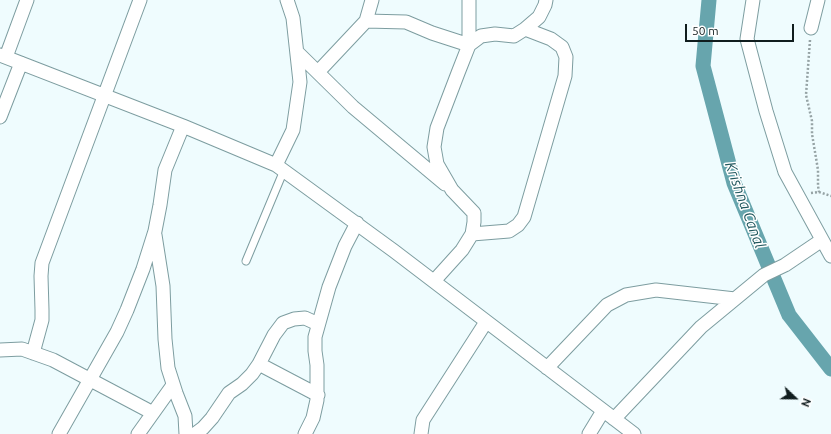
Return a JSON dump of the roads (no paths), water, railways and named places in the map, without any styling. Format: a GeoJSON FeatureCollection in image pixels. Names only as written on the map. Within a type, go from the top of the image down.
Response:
{"type":"FeatureCollection","features":[{"type":"Feature","properties":{"kind":"street"},"geometry":{"type":"LineString","coordinates":[[27,0],[3,56],[183,126],[280,167],[434,281],[634,434]]}},
{"type":"Feature","properties":{"kind":"street"},"geometry":{"type":"LineString","coordinates":[[33,353],[42,320],[40,276],[42,263],[140,0]]}},
{"type":"Feature","properties":{"kind":"street"},"geometry":{"type":"LineString","coordinates":[[280,167],[293,130],[300,82],[293,18],[287,0]]}},
{"type":"Feature","properties":{"kind":"street"},"geometry":{"type":"LineString","coordinates":[[318,72],[366,21],[372,0]]}},
{"type":"Feature","properties":{"kind":"street"},"geometry":{"type":"LineString","coordinates":[[452,190],[437,164],[434,146],[437,128],[469,45],[469,0]]}},
{"type":"Feature","properties":{"kind":"street"},"geometry":{"type":"LineString","coordinates":[[469,45],[481,36],[495,34],[514,36],[539,17],[546,0]]}},
{"type":"Feature","properties":{"kind":"street"},"geometry":{"type":"LineString","coordinates":[[753,0],[747,39],[766,111],[785,172],[831,256]]}},
{"type":"Feature","properties":{"kind":"street"},"geometry":{"type":"LineString","coordinates":[[811,28],[818,0]]}},
{"type":"Feature","properties":{"kind":"street"},"geometry":{"type":"LineString","coordinates":[[366,21],[406,22],[432,33],[469,45]]}},
{"type":"Feature","properties":{"kind":"street"},"geometry":{"type":"LineString","coordinates":[[472,234],[509,231],[518,225],[524,216],[565,76],[566,57],[562,47],[551,39],[525,29]]}},
{"type":"Feature","properties":{"kind":"street"},"geometry":{"type":"LineString","coordinates":[[297,52],[353,107],[452,190],[474,214],[472,234],[462,250],[434,281]]}},
{"type":"Feature","properties":{"kind":"street"},"geometry":{"type":"LineString","coordinates":[[0,117],[21,63]]}},
{"type":"Feature","properties":{"kind":"street"},"geometry":{"type":"LineString","coordinates":[[59,434],[117,332],[127,310],[143,269],[155,231],[165,170],[183,126]]}},
{"type":"Feature","properties":{"kind":"street"},"geometry":{"type":"LineString","coordinates":[[305,434],[313,418],[318,395],[317,365],[314,351],[315,336],[329,287],[345,246],[357,223]]}},
{"type":"Feature","properties":{"kind":"street"},"geometry":{"type":"LineString","coordinates":[[155,231],[163,286],[164,339],[168,368],[185,416],[186,434]]}},
{"type":"Feature","properties":{"kind":"street"},"geometry":{"type":"LineString","coordinates":[[614,419],[701,327],[764,275],[785,265],[822,240]]}},
{"type":"Feature","properties":{"kind":"street"},"geometry":{"type":"LineString","coordinates":[[547,368],[607,305],[626,295],[656,290],[735,299]]}},
{"type":"Feature","properties":{"kind":"street"},"geometry":{"type":"LineString","coordinates":[[195,434],[212,418],[229,393],[242,384],[260,364],[274,335],[283,323],[294,319],[305,318],[318,324]]}},
{"type":"Feature","properties":{"kind":"street"},"geometry":{"type":"LineString","coordinates":[[420,434],[423,420],[486,322]]}},
{"type":"Feature","properties":{"kind":"street"},"geometry":{"type":"LineString","coordinates":[[0,350],[22,349],[53,360],[153,413]]}},
{"type":"Feature","properties":{"kind":"street"},"geometry":{"type":"LineString","coordinates":[[260,364],[318,395]]}},
{"type":"Feature","properties":{"kind":"street"},"geometry":{"type":"LineString","coordinates":[[138,434],[173,385]]}},
{"type":"Feature","properties":{"kind":"street"},"geometry":{"type":"LineString","coordinates":[[589,434],[603,411]]}},
{"type":"Feature","properties":{"kind":"lane"},"geometry":{"type":"LineString","coordinates":[[246,261],[280,167]]}},
{"type":"Feature","properties":{"kind":"waterway","name":"Krishna Canal"},"geometry":{"type":"LineString","coordinates":[[709,0],[703,66],[734,183],[789,315],[831,369]]}}]}
